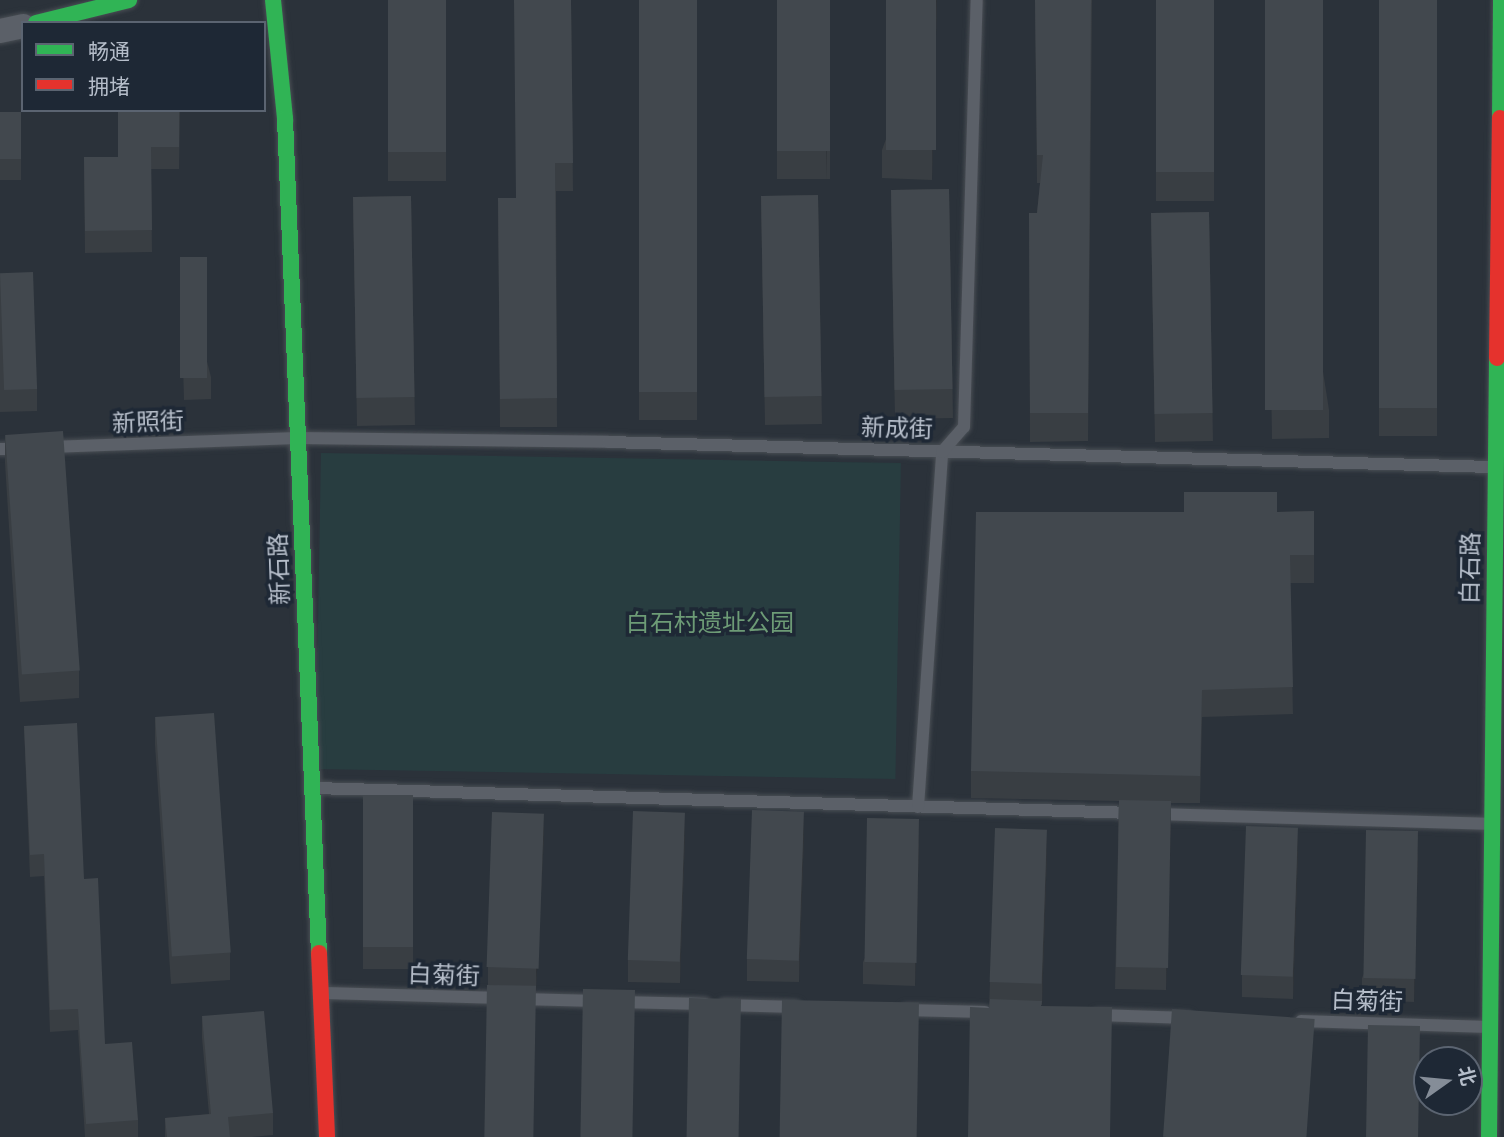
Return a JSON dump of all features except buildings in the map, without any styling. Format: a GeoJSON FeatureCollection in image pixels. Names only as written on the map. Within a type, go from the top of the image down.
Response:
{"type":"FeatureCollection","features":[{"type":"Feature","properties":{"kind":"street"},"geometry":{"type":"LineString","coordinates":[[44,21],[129,0]]}},
{"type":"Feature","properties":{"kind":"street","name":"新石路"},"geometry":{"type":"LineString","coordinates":[[273,0],[297,438],[327,1137]]}},
{"type":"Feature","properties":{"kind":"street","name":"白石路"},"geometry":{"type":"LineString","coordinates":[[1489,1137],[1489,824],[1502,0]]}},
{"type":"Feature","properties":{"kind":"street"},"geometry":{"type":"LineString","coordinates":[[0,32],[21,27]]}},
{"type":"Feature","properties":{"kind":"lane"},"geometry":{"type":"LineString","coordinates":[[918,807],[942,452],[964,427],[977,0]]}},
{"type":"Feature","properties":{"kind":"lane","name":"新照街"},"geometry":{"type":"LineString","coordinates":[[0,449],[297,438]]}},
{"type":"Feature","properties":{"kind":"lane","name":"新成街"},"geometry":{"type":"LineString","coordinates":[[297,438],[1495,467]]}},
{"type":"Feature","properties":{"kind":"lane"},"geometry":{"type":"LineString","coordinates":[[311,788],[1489,824]]}},
{"type":"Feature","properties":{"kind":"lane","name":"白菊街"},"geometry":{"type":"LineString","coordinates":[[320,993],[807,1007]]}},
{"type":"Feature","properties":{"kind":"lane"},"geometry":{"type":"LineString","coordinates":[[891,1009],[1002,1013]]}},
{"type":"Feature","properties":{"kind":"lane"},"geometry":{"type":"LineString","coordinates":[[1086,1015],[1211,1019]]}},
{"type":"Feature","properties":{"kind":"lane","name":"白菊街"},"geometry":{"type":"LineString","coordinates":[[1281,1021],[1489,1027]]}},
{"type":"Feature","properties":{"kind":"green space","name":"白石村遗址公园"},"geometry":{"type":"Polygon","coordinates":[[[321,453],[901,463],[895,779],[315,769],[321,453]]]}},
{"type":"Feature","properties":{"kind":"traffic: fast"},"geometry":{"type":"LineString","coordinates":[[44,21],[129,0]]}},
{"type":"Feature","properties":{"kind":"traffic: fast"},"geometry":{"type":"LineString","coordinates":[[273,0],[285,119],[319,953]]}},
{"type":"Feature","properties":{"kind":"traffic: fast"},"geometry":{"type":"LineString","coordinates":[[1500,118],[1501,0]]}},
{"type":"Feature","properties":{"kind":"traffic: fast"},"geometry":{"type":"LineString","coordinates":[[1489,1137],[1497,358]]}},
{"type":"Feature","properties":{"kind":"traffic: jam"},"geometry":{"type":"LineString","coordinates":[[1497,358],[1500,118]]}},
{"type":"Feature","properties":{"kind":"traffic: jam"},"geometry":{"type":"LineString","coordinates":[[319,953],[327,1137]]}}]}
